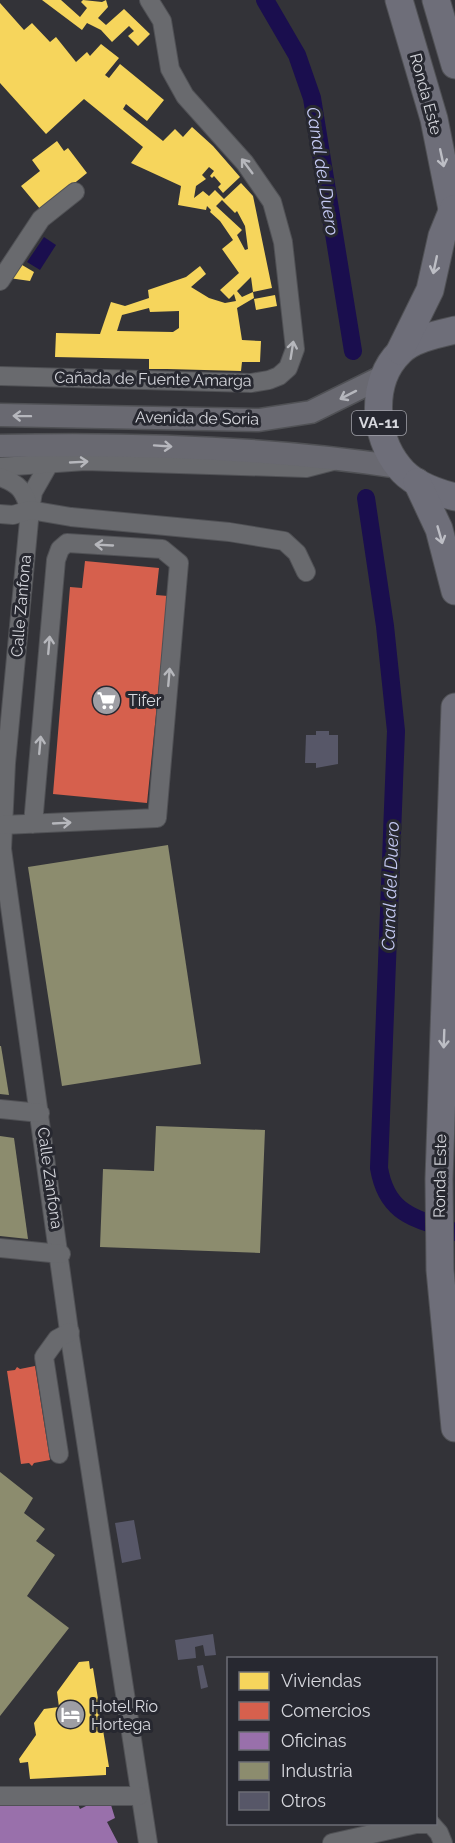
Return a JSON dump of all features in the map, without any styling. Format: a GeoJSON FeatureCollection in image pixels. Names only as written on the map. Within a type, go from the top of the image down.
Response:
{"type":"FeatureCollection","features":[{"type":"Feature","properties":{"kind":"highway","name":"Ronda Este"},"geometry":{"type":"LineString","coordinates":[[399,0],[434,119],[454,217]]}},
{"type":"Feature","properties":{"kind":"highway"},"geometry":{"type":"LineString","coordinates":[[436,0],[455,65]]}},
{"type":"Feature","properties":{"kind":"highway"},"geometry":{"type":"LineString","coordinates":[[400,351],[430,290],[442,236],[454,217]]}},
{"type":"Feature","properties":{"kind":"highway"},"geometry":{"type":"LineString","coordinates":[[400,351],[433,335],[455,330]]}},
{"type":"Feature","properties":{"kind":"highway","name":"VA-11"},"geometry":{"type":"LineString","coordinates":[[400,351],[384,376],[378,402],[379,423],[385,442],[408,475]]}},
{"type":"Feature","properties":{"kind":"highway"},"geometry":{"type":"LineString","coordinates":[[408,475],[455,497]]}},
{"type":"Feature","properties":{"kind":"highway"},"geometry":{"type":"LineString","coordinates":[[408,475],[439,530],[455,591]]}},
{"type":"Feature","properties":{"kind":"highway","name":"Ronda Este"},"geometry":{"type":"LineString","coordinates":[[455,707],[439,1179],[440,1270],[455,1428]]}},
{"type":"Feature","properties":{"kind":"main road","name":"Avenida de Soria"},"geometry":{"type":"LineString","coordinates":[[0,415],[259,420],[310,412],[384,376]]}},
{"type":"Feature","properties":{"kind":"main road","name":"Avenida de Soria"},"geometry":{"type":"LineString","coordinates":[[0,446],[122,444],[340,459],[408,475]]}},
{"type":"Feature","properties":{"kind":"street","name":"Cañada de Fuente Amarga"},"geometry":{"type":"LineString","coordinates":[[0,376],[251,383],[270,380],[288,368],[295,349],[283,242],[272,202],[245,163],[185,96],[170,69],[162,21],[149,0]]}},
{"type":"Feature","properties":{"kind":"street"},"geometry":{"type":"LineString","coordinates":[[0,280],[41,219],[75,192]]}},
{"type":"Feature","properties":{"kind":"street","name":"Avenida de Soria"},"geometry":{"type":"LineString","coordinates":[[0,467],[85,461],[306,468],[340,459]]}},
{"type":"Feature","properties":{"kind":"street","name":"Calle Zanfona"},"geometry":{"type":"LineString","coordinates":[[49,464],[33,492],[30,510],[2,823],[9,969],[40,1113],[70,1332],[139,1796],[148,1843]]}},
{"type":"Feature","properties":{"kind":"street"},"geometry":{"type":"LineString","coordinates":[[0,477],[16,482],[24,491],[30,510]]}},
{"type":"Feature","properties":{"kind":"street"},"geometry":{"type":"LineString","coordinates":[[0,514],[13,515],[30,510],[229,532],[284,541],[297,553],[306,572]]}},
{"type":"Feature","properties":{"kind":"street"},"geometry":{"type":"LineString","coordinates":[[2,823],[33,824],[158,818],[179,563],[162,549],[67,543],[56,560],[33,824]]}},
{"type":"Feature","properties":{"kind":"street"},"geometry":{"type":"LineString","coordinates":[[22,596],[53,601]]}},
{"type":"Feature","properties":{"kind":"street"},"geometry":{"type":"LineString","coordinates":[[0,1109],[40,1113]]}},
{"type":"Feature","properties":{"kind":"street"},"geometry":{"type":"LineString","coordinates":[[0,1248],[61,1254]]}},
{"type":"Feature","properties":{"kind":"street"},"geometry":{"type":"LineString","coordinates":[[59,1454],[44,1357],[57,1339],[70,1332]]}},
{"type":"Feature","properties":{"kind":"street"},"geometry":{"type":"LineString","coordinates":[[0,1796],[139,1796]]}},
{"type":"Feature","properties":{"kind":"street"},"geometry":{"type":"LineString","coordinates":[[332,1843],[412,1825]]}},
{"type":"Feature","properties":{"kind":"street"},"geometry":{"type":"LineString","coordinates":[[432,1825],[439,1833],[443,1843]]}},
{"type":"Feature","properties":{"kind":"shaded area"},"geometry":{"type":"Polygon","coordinates":[[[44,237],[56,245],[40,270],[27,262],[44,237]]]}},
{"type":"Feature","properties":{"kind":"building: Viviendas"},"geometry":{"type":"Polygon","coordinates":[[[42,0],[61,0],[80,17],[87,8],[81,2],[83,0],[102,2],[106,0],[108,7],[98,18],[106,25],[124,9],[150,34],[138,46],[128,36],[134,31],[129,26],[112,42],[101,30],[87,23],[82,30],[42,0]]]}},
{"type":"Feature","properties":{"kind":"building: Viviendas"},"geometry":{"type":"Polygon","coordinates":[[[0,3],[24,30],[32,23],[50,42],[56,37],[76,62],[87,52],[90,56],[101,44],[119,58],[105,75],[109,78],[120,64],[164,100],[147,121],[126,104],[123,109],[163,141],[175,129],[183,137],[192,127],[213,146],[240,177],[223,193],[218,187],[221,184],[214,176],[212,178],[210,176],[214,171],[209,167],[202,175],[206,179],[196,186],[194,198],[203,191],[209,196],[215,190],[224,199],[241,183],[253,196],[272,288],[253,292],[254,298],[237,308],[242,340],[261,341],[260,362],[242,362],[241,371],[149,369],[149,359],[55,357],[56,333],[100,334],[111,302],[125,306],[149,298],[148,290],[186,277],[200,266],[206,274],[191,287],[209,298],[225,303],[236,301],[234,294],[229,299],[220,290],[239,273],[222,249],[233,240],[207,206],[206,210],[178,205],[181,186],[131,163],[143,147],[84,99],[46,134],[0,83],[0,3]],[[222,200],[216,206],[242,230],[237,235],[245,250],[248,249],[245,226],[237,211],[235,213],[222,200]],[[251,277],[237,291],[242,297],[253,292],[251,277]],[[149,308],[122,315],[117,331],[173,332],[179,328],[179,311],[150,312],[149,308]]]}},
{"type":"Feature","properties":{"kind":"building: Viviendas"},"geometry":{"type":"Polygon","coordinates":[[[57,141],[64,151],[68,148],[87,173],[41,210],[21,186],[40,171],[32,160],[57,141]]]}},
{"type":"Feature","properties":{"kind":"building: Viviendas"},"geometry":{"type":"Polygon","coordinates":[[[17,262],[34,272],[30,281],[9,278],[17,262]]]}},
{"type":"Feature","properties":{"kind":"building: Viviendas"},"geometry":{"type":"Polygon","coordinates":[[[275,295],[277,306],[256,310],[254,299],[275,295]]]}},
{"type":"Feature","properties":{"kind":"building: Viviendas","name":"Hotel Río Hortega"},"geometry":{"type":"Polygon","coordinates":[[[89,1661],[90,1669],[93,1668],[109,1767],[106,1767],[106,1775],[30,1779],[28,1762],[20,1763],[19,1759],[36,1735],[34,1723],[44,1709],[59,1707],[57,1692],[79,1662],[89,1661]]]}},
{"type":"Feature","properties":{"kind":"building: Comercios"},"geometry":{"type":"Polygon","coordinates":[[[85,561],[159,568],[156,595],[168,596],[147,803],[53,794],[70,587],[82,588],[85,561]]]}},
{"type":"Feature","properties":{"kind":"building: Comercios"},"geometry":{"type":"Polygon","coordinates":[[[35,1366],[50,1460],[34,1463],[32,1466],[29,1463],[21,1464],[7,1371],[15,1370],[17,1367],[20,1369],[35,1366]]]}},
{"type":"Feature","properties":{"kind":"building: Oficinas"},"geometry":{"type":"Polygon","coordinates":[[[76,1800],[80,1809],[96,1801],[99,1806],[108,1802],[111,1805],[115,1818],[107,1822],[118,1843],[0,1843],[0,1802],[76,1800]]]}},
{"type":"Feature","properties":{"kind":"building: Industria"},"geometry":{"type":"Polygon","coordinates":[[[168,845],[201,1064],[62,1086],[28,867],[168,845]]]}},
{"type":"Feature","properties":{"kind":"building: Industria"},"geometry":{"type":"Polygon","coordinates":[[[1,1046],[9,1095],[0,1094],[1,1046]]]}},
{"type":"Feature","properties":{"kind":"building: Industria"},"geometry":{"type":"Polygon","coordinates":[[[156,1126],[265,1130],[260,1253],[100,1247],[103,1169],[154,1171],[156,1126]]]}},
{"type":"Feature","properties":{"kind":"building: Industria"},"geometry":{"type":"Polygon","coordinates":[[[0,1136],[14,1138],[28,1239],[0,1236],[0,1136]]]}},
{"type":"Feature","properties":{"kind":"building: Industria"},"geometry":{"type":"Polygon","coordinates":[[[0,1472],[33,1498],[24,1513],[45,1529],[36,1541],[55,1555],[27,1596],[69,1628],[0,1716],[0,1472]]]}},
{"type":"Feature","properties":{"kind":"building: Otros"},"geometry":{"type":"Polygon","coordinates":[[[316,731],[329,731],[329,735],[338,735],[338,764],[316,768],[316,763],[305,763],[306,735],[316,735],[316,731]]]}},
{"type":"Feature","properties":{"kind":"building: Otros"},"geometry":{"type":"Polygon","coordinates":[[[134,1520],[141,1559],[122,1563],[115,1523],[134,1520]]]}},
{"type":"Feature","properties":{"kind":"building: Otros"},"geometry":{"type":"Polygon","coordinates":[[[213,1634],[216,1655],[205,1656],[203,1645],[195,1647],[196,1658],[178,1660],[175,1640],[213,1634]]]}},
{"type":"Feature","properties":{"kind":"building: Otros"},"geometry":{"type":"Polygon","coordinates":[[[203,1665],[208,1687],[201,1689],[197,1666],[203,1665]]]}},
{"type":"Feature","properties":{"kind":"waterway","name":"Canal del Duero"},"geometry":{"type":"LineString","coordinates":[[265,0],[297,55],[312,98],[353,351]]}},
{"type":"Feature","properties":{"kind":"waterway","name":"Canal del Duero"},"geometry":{"type":"LineString","coordinates":[[366,498],[385,626],[396,731],[379,1168],[383,1184],[396,1205],[415,1218],[455,1232]]}},
{"type":"Feature","properties":{"kind":"place","name":"Tifer"},"geometry":{"type":"Point","coordinates":[107,700]}},
{"type":"Feature","properties":{"kind":"place","name":"Hotel Río Hortega"},"geometry":{"type":"Point","coordinates":[70,1715]}}]}
